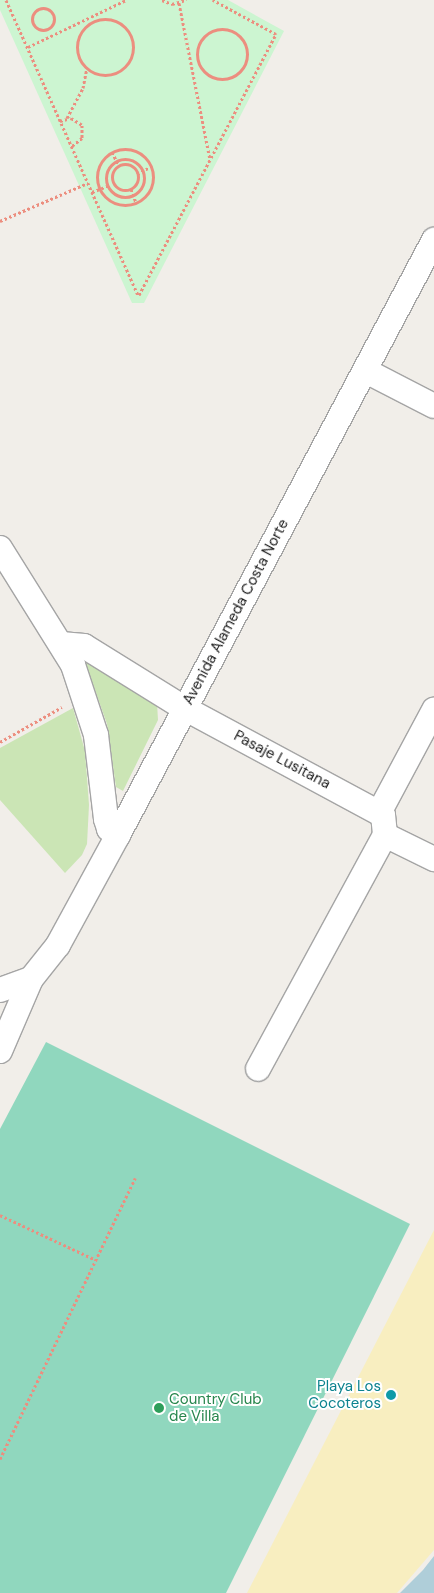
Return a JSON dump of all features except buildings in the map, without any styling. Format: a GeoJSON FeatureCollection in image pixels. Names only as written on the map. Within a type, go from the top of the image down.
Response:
{"type":"FeatureCollection","features":[{"type":"Feature","properties":{"kind":"street","name":"Avenida Alameda Costa Norte"},"geometry":{"type":"LineString","coordinates":[[0,1051],[31,979],[58,944],[118,835],[434,240]]}},
{"type":"Feature","properties":{"kind":"street"},"geometry":{"type":"LineString","coordinates":[[366,371],[434,406]]}},
{"type":"Feature","properties":{"kind":"street"},"geometry":{"type":"LineString","coordinates":[[0,548],[73,665],[96,735],[106,819],[109,829],[118,835]]}},
{"type":"Feature","properties":{"kind":"street","name":"Pasaje Lusitana"},"geometry":{"type":"LineString","coordinates":[[61,644],[84,646],[184,708],[380,812]]}},
{"type":"Feature","properties":{"kind":"street"},"geometry":{"type":"LineString","coordinates":[[258,1070],[385,835],[386,824],[380,812],[434,710]]}},
{"type":"Feature","properties":{"kind":"street"},"geometry":{"type":"LineString","coordinates":[[385,835],[434,859]]}},
{"type":"Feature","properties":{"kind":"street"},"geometry":{"type":"LineString","coordinates":[[0,990],[31,979]]}},
{"type":"Feature","properties":{"kind":"path"},"geometry":{"type":"LineString","coordinates":[[6,0],[139,295],[276,34],[213,0]]}},
{"type":"Feature","properties":{"kind":"path"},"geometry":{"type":"LineString","coordinates":[[28,47],[92,19],[126,0]]}},
{"type":"Feature","properties":{"kind":"path"},"geometry":{"type":"LineString","coordinates":[[162,0],[179,3],[186,0]]}},
{"type":"Feature","properties":{"kind":"path"},"geometry":{"type":"LineString","coordinates":[[179,3],[210,160]]}},
{"type":"Feature","properties":{"kind":"path"},"geometry":{"type":"LineString","coordinates":[[42,7],[52,12],[54,20],[48,29],[34,27],[31,20],[35,10],[42,7]]}},
{"type":"Feature","properties":{"kind":"path"},"geometry":{"type":"LineString","coordinates":[[102,18],[120,23],[127,29],[133,47],[131,56],[120,70],[103,75],[87,68],[77,53],[77,43],[85,26],[92,19],[102,18]]}},
{"type":"Feature","properties":{"kind":"path"},"geometry":{"type":"LineString","coordinates":[[48,29],[51,36]]}},
{"type":"Feature","properties":{"kind":"path"},"geometry":{"type":"LineString","coordinates":[[218,29],[226,29],[240,36],[246,50],[246,59],[238,74],[222,79],[206,73],[198,59],[197,51],[204,36],[218,29]]}},
{"type":"Feature","properties":{"kind":"path"},"geometry":{"type":"LineString","coordinates":[[190,61],[198,59]]}},
{"type":"Feature","properties":{"kind":"path"},"geometry":{"type":"LineString","coordinates":[[67,118],[83,88],[87,68]]}},
{"type":"Feature","properties":{"kind":"path"},"geometry":{"type":"LineString","coordinates":[[60,121],[67,118],[75,119],[84,129],[82,138],[72,146]]}},
{"type":"Feature","properties":{"kind":"path"},"geometry":{"type":"LineString","coordinates":[[132,149],[140,152],[152,166],[152,185],[148,194],[136,203],[122,205],[113,203],[100,189],[98,171],[112,152],[132,149]]}},
{"type":"Feature","properties":{"kind":"path"},"geometry":{"type":"LineString","coordinates":[[112,152],[119,166]]}},
{"type":"Feature","properties":{"kind":"path"},"geometry":{"type":"LineString","coordinates":[[133,160],[143,171],[142,186],[133,195],[116,194],[108,186],[107,173],[116,161],[133,160]]}},
{"type":"Feature","properties":{"kind":"path"},"geometry":{"type":"LineString","coordinates":[[119,166],[131,166],[137,174],[138,180],[131,189]]}},
{"type":"Feature","properties":{"kind":"path"},"geometry":{"type":"LineString","coordinates":[[119,166],[114,172],[114,184],[121,189],[131,189]]}},
{"type":"Feature","properties":{"kind":"path"},"geometry":{"type":"LineString","coordinates":[[137,174],[152,166]]}},
{"type":"Feature","properties":{"kind":"path"},"geometry":{"type":"LineString","coordinates":[[0,221],[88,183]]}},
{"type":"Feature","properties":{"kind":"path"},"geometry":{"type":"LineString","coordinates":[[92,192],[108,186]]}},
{"type":"Feature","properties":{"kind":"path"},"geometry":{"type":"LineString","coordinates":[[131,189],[136,203]]}},
{"type":"Feature","properties":{"kind":"path"},"geometry":{"type":"LineString","coordinates":[[0,742],[84,694]]}},
{"type":"Feature","properties":{"kind":"path"},"geometry":{"type":"LineString","coordinates":[[0,1459],[94,1259],[136,1178]]}},
{"type":"Feature","properties":{"kind":"path"},"geometry":{"type":"LineString","coordinates":[[0,1215],[94,1259]]}},
{"type":"Feature","properties":{"kind":"green space"},"geometry":{"type":"Polygon","coordinates":[[[0,0],[228,0],[284,31],[144,303],[132,303],[0,10],[0,0]]]}},
{"type":"Feature","properties":{"kind":"green space"},"geometry":{"type":"Polygon","coordinates":[[[84,659],[157,703],[158,720],[123,791],[116,787],[107,724],[84,659]]]}},
{"type":"Feature","properties":{"kind":"green space"},"geometry":{"type":"Polygon","coordinates":[[[73,708],[85,751],[89,805],[87,844],[82,855],[65,873],[0,800],[0,748],[73,708]]]}},
{"type":"Feature","properties":{"kind":"green space","name":"Country Club de Villa"},"geometry":{"type":"Polygon","coordinates":[[[46,1042],[410,1224],[226,1593],[0,1593],[0,1129],[46,1042]]]}},
{"type":"Feature","properties":{"kind":"sand","name":"Playa Los Cocoteros"},"geometry":{"type":"Polygon","coordinates":[[[434,1230],[434,1550],[397,1593],[247,1593],[434,1230]]]}},
{"type":"Feature","properties":{"kind":"water"},"geometry":{"type":"Polygon","coordinates":[[[434,1556],[434,1593],[400,1593],[423,1570],[434,1556]]]}},
{"type":"Feature","properties":{"kind":"place","name":"Playa Los Cocoteros"},"geometry":{"type":"Point","coordinates":[391,1395]}},
{"type":"Feature","properties":{"kind":"place","name":"Country Club de Villa"},"geometry":{"type":"Point","coordinates":[159,1408]}}]}
